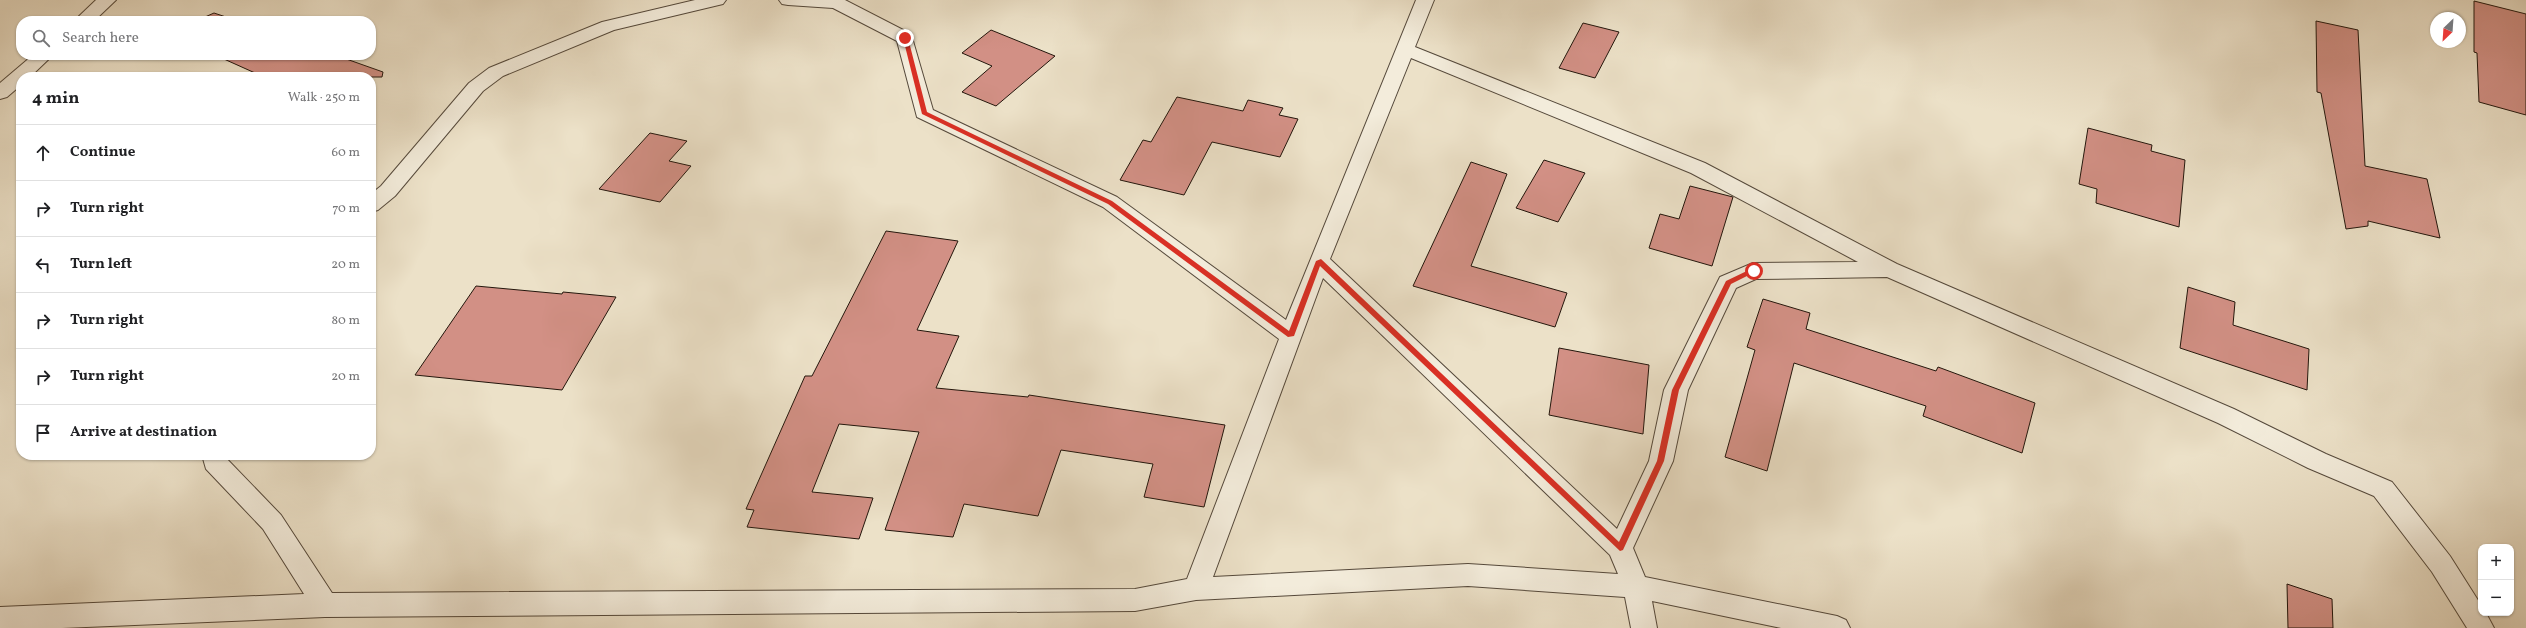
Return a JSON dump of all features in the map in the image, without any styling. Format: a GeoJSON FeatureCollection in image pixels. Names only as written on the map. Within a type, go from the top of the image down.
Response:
{"type":"FeatureCollection","features":[{"type":"Feature","properties":{"kind":"street"},"geometry":{"type":"LineString","coordinates":[[89,16],[107,0]]}},
{"type":"Feature","properties":{"kind":"street"},"geometry":{"type":"LineString","coordinates":[[376,201],[388,191],[476,87],[496,72],[608,26],[717,0]]}},
{"type":"Feature","properties":{"kind":"street"},"geometry":{"type":"LineString","coordinates":[[788,0],[837,3],[905,38],[924,113],[1110,202],[1291,336]]}},
{"type":"Feature","properties":{"kind":"street"},"geometry":{"type":"LineString","coordinates":[[1196,589],[1319,261],[1425,0]]}},
{"type":"Feature","properties":{"kind":"street"},"geometry":{"type":"LineString","coordinates":[[1404,50],[1698,168],[1889,268],[2226,416],[2317,462],[2383,488],[2442,564],[2481,628]]}},
{"type":"Feature","properties":{"kind":"street"},"geometry":{"type":"LineString","coordinates":[[24,72],[38,60]]}},
{"type":"Feature","properties":{"kind":"street"},"geometry":{"type":"LineString","coordinates":[[0,93],[16,79]]}},
{"type":"Feature","properties":{"kind":"street"},"geometry":{"type":"LineString","coordinates":[[1319,261],[1620,548],[1636,586],[1644,628]]}},
{"type":"Feature","properties":{"kind":"street"},"geometry":{"type":"LineString","coordinates":[[1620,548],[1661,461],[1676,390],[1728,282],[1754,271],[1889,268]]}},
{"type":"Feature","properties":{"kind":"street"},"geometry":{"type":"LineString","coordinates":[[215,460],[272,522],[325,605]]}},
{"type":"Feature","properties":{"kind":"street"},"geometry":{"type":"LineString","coordinates":[[0,619],[325,605],[1135,600],[1196,589],[1468,575],[1636,586],[1837,628]]}},
{"type":"Feature","properties":{"kind":"building"},"geometry":{"type":"Polygon","coordinates":[[[2474,1],[2526,14],[2526,115],[2479,102],[2477,53],[2474,52],[2474,1]]]}},
{"type":"Feature","properties":{"kind":"building"},"geometry":{"type":"Polygon","coordinates":[[[214,13],[223,16],[207,16],[214,13]]]}},
{"type":"Feature","properties":{"kind":"building"},"geometry":{"type":"Polygon","coordinates":[[[2316,21],[2358,30],[2365,166],[2427,179],[2440,238],[2368,221],[2368,226],[2346,229],[2321,93],[2317,92],[2316,21]]]}},
{"type":"Feature","properties":{"kind":"building"},"geometry":{"type":"Polygon","coordinates":[[[1583,23],[1619,32],[1595,78],[1559,68],[1583,23]]]}},
{"type":"Feature","properties":{"kind":"building"},"geometry":{"type":"Polygon","coordinates":[[[991,30],[1055,56],[996,106],[962,92],[992,66],[962,53],[991,30]]]}},
{"type":"Feature","properties":{"kind":"building"},"geometry":{"type":"Polygon","coordinates":[[[226,60],[349,60],[383,72],[382,77],[376,77],[376,72],[253,72],[226,60]]]}},
{"type":"Feature","properties":{"kind":"building"},"geometry":{"type":"Polygon","coordinates":[[[1177,97],[1243,111],[1248,100],[1283,108],[1279,115],[1298,119],[1280,157],[1212,142],[1184,195],[1120,180],[1143,140],[1151,142],[1177,97]]]}},
{"type":"Feature","properties":{"kind":"building"},"geometry":{"type":"Polygon","coordinates":[[[2088,128],[2152,145],[2151,151],[2185,160],[2179,227],[2096,203],[2097,189],[2079,184],[2088,128]]]}},
{"type":"Feature","properties":{"kind":"building"},"geometry":{"type":"Polygon","coordinates":[[[650,133],[687,141],[669,161],[691,166],[660,202],[599,189],[650,133]]]}},
{"type":"Feature","properties":{"kind":"building"},"geometry":{"type":"Polygon","coordinates":[[[1544,160],[1585,173],[1558,222],[1516,208],[1544,160]]]}},
{"type":"Feature","properties":{"kind":"building"},"geometry":{"type":"Polygon","coordinates":[[[1471,162],[1507,174],[1471,266],[1567,293],[1555,327],[1413,286],[1471,162]]]}},
{"type":"Feature","properties":{"kind":"building"},"geometry":{"type":"Polygon","coordinates":[[[1690,186],[1733,197],[1712,266],[1649,248],[1660,214],[1679,219],[1690,186]]]}},
{"type":"Feature","properties":{"kind":"building"},"geometry":{"type":"Polygon","coordinates":[[[886,231],[958,241],[917,330],[959,336],[936,388],[1028,397],[1029,395],[1225,425],[1204,507],[1144,497],[1153,464],[1061,450],[1038,516],[964,504],[953,537],[885,530],[919,432],[839,424],[812,492],[873,498],[859,539],[747,527],[754,510],[746,509],[805,376],[812,376],[886,231]]]}},
{"type":"Feature","properties":{"kind":"building"},"geometry":{"type":"Polygon","coordinates":[[[476,286],[562,294],[563,292],[616,297],[562,390],[415,375],[476,286]]]}},
{"type":"Feature","properties":{"kind":"building"},"geometry":{"type":"Polygon","coordinates":[[[2188,287],[2235,302],[2233,325],[2309,349],[2307,390],[2180,348],[2188,287]]]}},
{"type":"Feature","properties":{"kind":"building"},"geometry":{"type":"Polygon","coordinates":[[[1763,299],[1810,313],[1806,329],[1936,371],[1938,367],[2035,403],[2022,453],[1923,416],[1926,406],[1794,363],[1767,471],[1725,457],[1755,350],[1747,347],[1763,299]]]}},
{"type":"Feature","properties":{"kind":"building"},"geometry":{"type":"Polygon","coordinates":[[[1559,348],[1649,365],[1643,434],[1549,415],[1559,348]]]}},
{"type":"Feature","properties":{"kind":"building"},"geometry":{"type":"Polygon","coordinates":[[[2287,584],[2332,599],[2333,628],[2288,628],[2287,584]]]}},
{"type":"Feature","properties":{"kind":"route"},"geometry":{"type":"LineString","coordinates":[[905,38],[924,113],[1110,202],[1291,336],[1319,261],[1620,548],[1661,461],[1676,390],[1728,282],[1754,271]]}}]}
